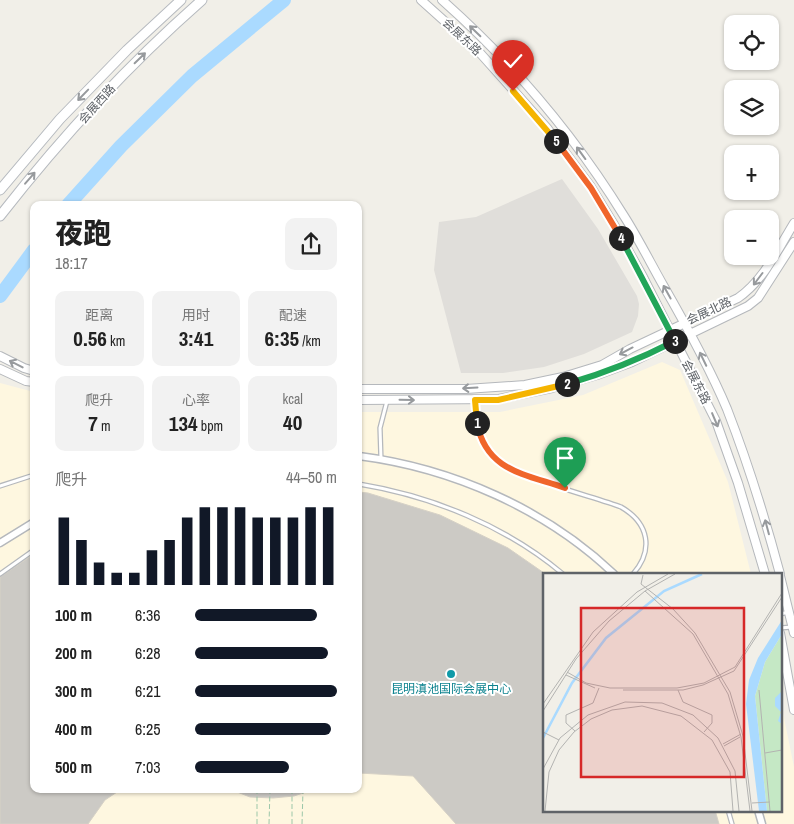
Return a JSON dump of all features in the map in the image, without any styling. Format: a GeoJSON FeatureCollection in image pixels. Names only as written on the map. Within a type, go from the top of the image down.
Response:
{"type":"FeatureCollection","features":[{"type":"Feature","properties":{"kind":"main road","name":"会展西路"},"geometry":{"type":"LineString","coordinates":[[0,190],[60,119],[127,50],[181,0]]}},
{"type":"Feature","properties":{"kind":"main road","name":"会展西路"},"geometry":{"type":"LineString","coordinates":[[0,216],[27,181],[107,92],[136,61],[202,0]]}},
{"type":"Feature","properties":{"kind":"street","name":"会展东路"},"geometry":{"type":"LineString","coordinates":[[421,0],[480,53],[547,128],[591,188],[643,277],[716,421],[747,510],[766,573]]}},
{"type":"Feature","properties":{"kind":"street","name":"会展东路"},"geometry":{"type":"LineString","coordinates":[[442,0],[488,43],[557,120],[603,182],[625,218],[691,334],[727,408],[764,513],[779,573]]}},
{"type":"Feature","properties":{"kind":"street","name":"会展北路"},"geometry":{"type":"LineString","coordinates":[[362,389],[466,389],[525,385],[563,378],[602,365],[738,298],[750,290],[762,275],[794,224]]}},
{"type":"Feature","properties":{"kind":"street","name":"会展北路"},"geometry":{"type":"LineString","coordinates":[[362,400],[498,400],[598,375],[632,362],[748,306],[758,298],[794,242]]}},
{"type":"Feature","properties":{"kind":"street"},"geometry":{"type":"LineString","coordinates":[[0,356],[30,370]]}},
{"type":"Feature","properties":{"kind":"street"},"geometry":{"type":"LineString","coordinates":[[0,369],[30,382]]}},
{"type":"Feature","properties":{"kind":"street"},"geometry":{"type":"LineString","coordinates":[[362,456],[381,459],[438,474],[503,499],[549,524],[613,573]]}},
{"type":"Feature","properties":{"kind":"street"},"geometry":{"type":"LineString","coordinates":[[0,543],[30,524]]}},
{"type":"Feature","properties":{"kind":"street","name":"会展东路"},"geometry":{"type":"LineString","coordinates":[[782,582],[793,630]]}},
{"type":"Feature","properties":{"kind":"street"},"geometry":{"type":"LineString","coordinates":[[782,644],[794,710]]}},
{"type":"Feature","properties":{"kind":"lane"},"geometry":{"type":"LineString","coordinates":[[381,459],[380,428],[387,400]]}},
{"type":"Feature","properties":{"kind":"lane"},"geometry":{"type":"LineString","coordinates":[[475,400],[478,430],[487,451],[496,461],[508,468],[614,504],[631,513],[640,523],[646,543],[642,563],[634,573]]}},
{"type":"Feature","properties":{"kind":"lane"},"geometry":{"type":"LineString","coordinates":[[0,486],[30,476]]}},
{"type":"Feature","properties":{"kind":"lane"},"geometry":{"type":"LineString","coordinates":[[362,485],[451,509],[523,545],[562,573]]}},
{"type":"Feature","properties":{"kind":"lane"},"geometry":{"type":"LineString","coordinates":[[0,574],[30,553]]}},
{"type":"Feature","properties":{"kind":"lane"},"geometry":{"type":"LineString","coordinates":[[782,614],[790,612]]}},
{"type":"Feature","properties":{"kind":"path"},"geometry":{"type":"LineString","coordinates":[[257,793],[257,824]]}},
{"type":"Feature","properties":{"kind":"path"},"geometry":{"type":"LineString","coordinates":[[269,824],[270,793]]}},
{"type":"Feature","properties":{"kind":"path"},"geometry":{"type":"LineString","coordinates":[[292,793],[292,824]]}},
{"type":"Feature","properties":{"kind":"path"},"geometry":{"type":"LineString","coordinates":[[302,793],[302,824]]}},
{"type":"Feature","properties":{"kind":"shaded area"},"geometry":{"type":"Polygon","coordinates":[[[562,179],[598,229],[637,296],[639,304],[638,316],[632,332],[584,354],[544,367],[503,373],[461,373],[434,270],[439,222],[476,217],[562,179]]]}},
{"type":"Feature","properties":{"kind":"shaded area","name":"昆明滇池国际会展中心"},"geometry":{"type":"Polygon","coordinates":[[[662,362],[680,370],[728,482],[751,573],[543,573],[543,812],[782,812],[782,708],[794,767],[794,824],[0,824],[0,383],[30,391],[30,793],[362,793],[362,412],[500,412],[583,395],[662,362]]]}},
{"type":"Feature","properties":{"kind":"building","name":"昆明滇池国际会展中心"},"geometry":{"type":"Polygon","coordinates":[[[362,492],[440,515],[508,548],[544,573],[543,812],[716,812],[719,824],[456,824],[413,776],[362,773],[362,492]]]}},
{"type":"Feature","properties":{"kind":"building"},"geometry":{"type":"Polygon","coordinates":[[[30,557],[30,793],[116,793],[105,800],[88,824],[0,824],[0,577],[30,557]]]}},
{"type":"Feature","properties":{"kind":"building"},"geometry":{"type":"Polygon","coordinates":[[[240,793],[303,793],[273,798],[250,797],[240,793]]]}},
{"type":"Feature","properties":{"kind":"waterway"},"geometry":{"type":"LineString","coordinates":[[72,201],[121,146],[192,76],[284,0]]}},
{"type":"Feature","properties":{"kind":"waterway"},"geometry":{"type":"LineString","coordinates":[[0,296],[30,255]]}},
{"type":"Feature","properties":{"kind":"place","name":"昆明滇池国际会展中心"},"geometry":{"type":"Point","coordinates":[451,674]}},
{"type":"Feature","properties":{"kind":"route"},"geometry":{"type":"LineString","coordinates":[[513,91],[547,128],[591,188],[643,277],[675,341],[632,362],[598,375],[498,400],[475,400],[478,430],[487,451],[496,461],[515,471],[565,488]]}}]}
